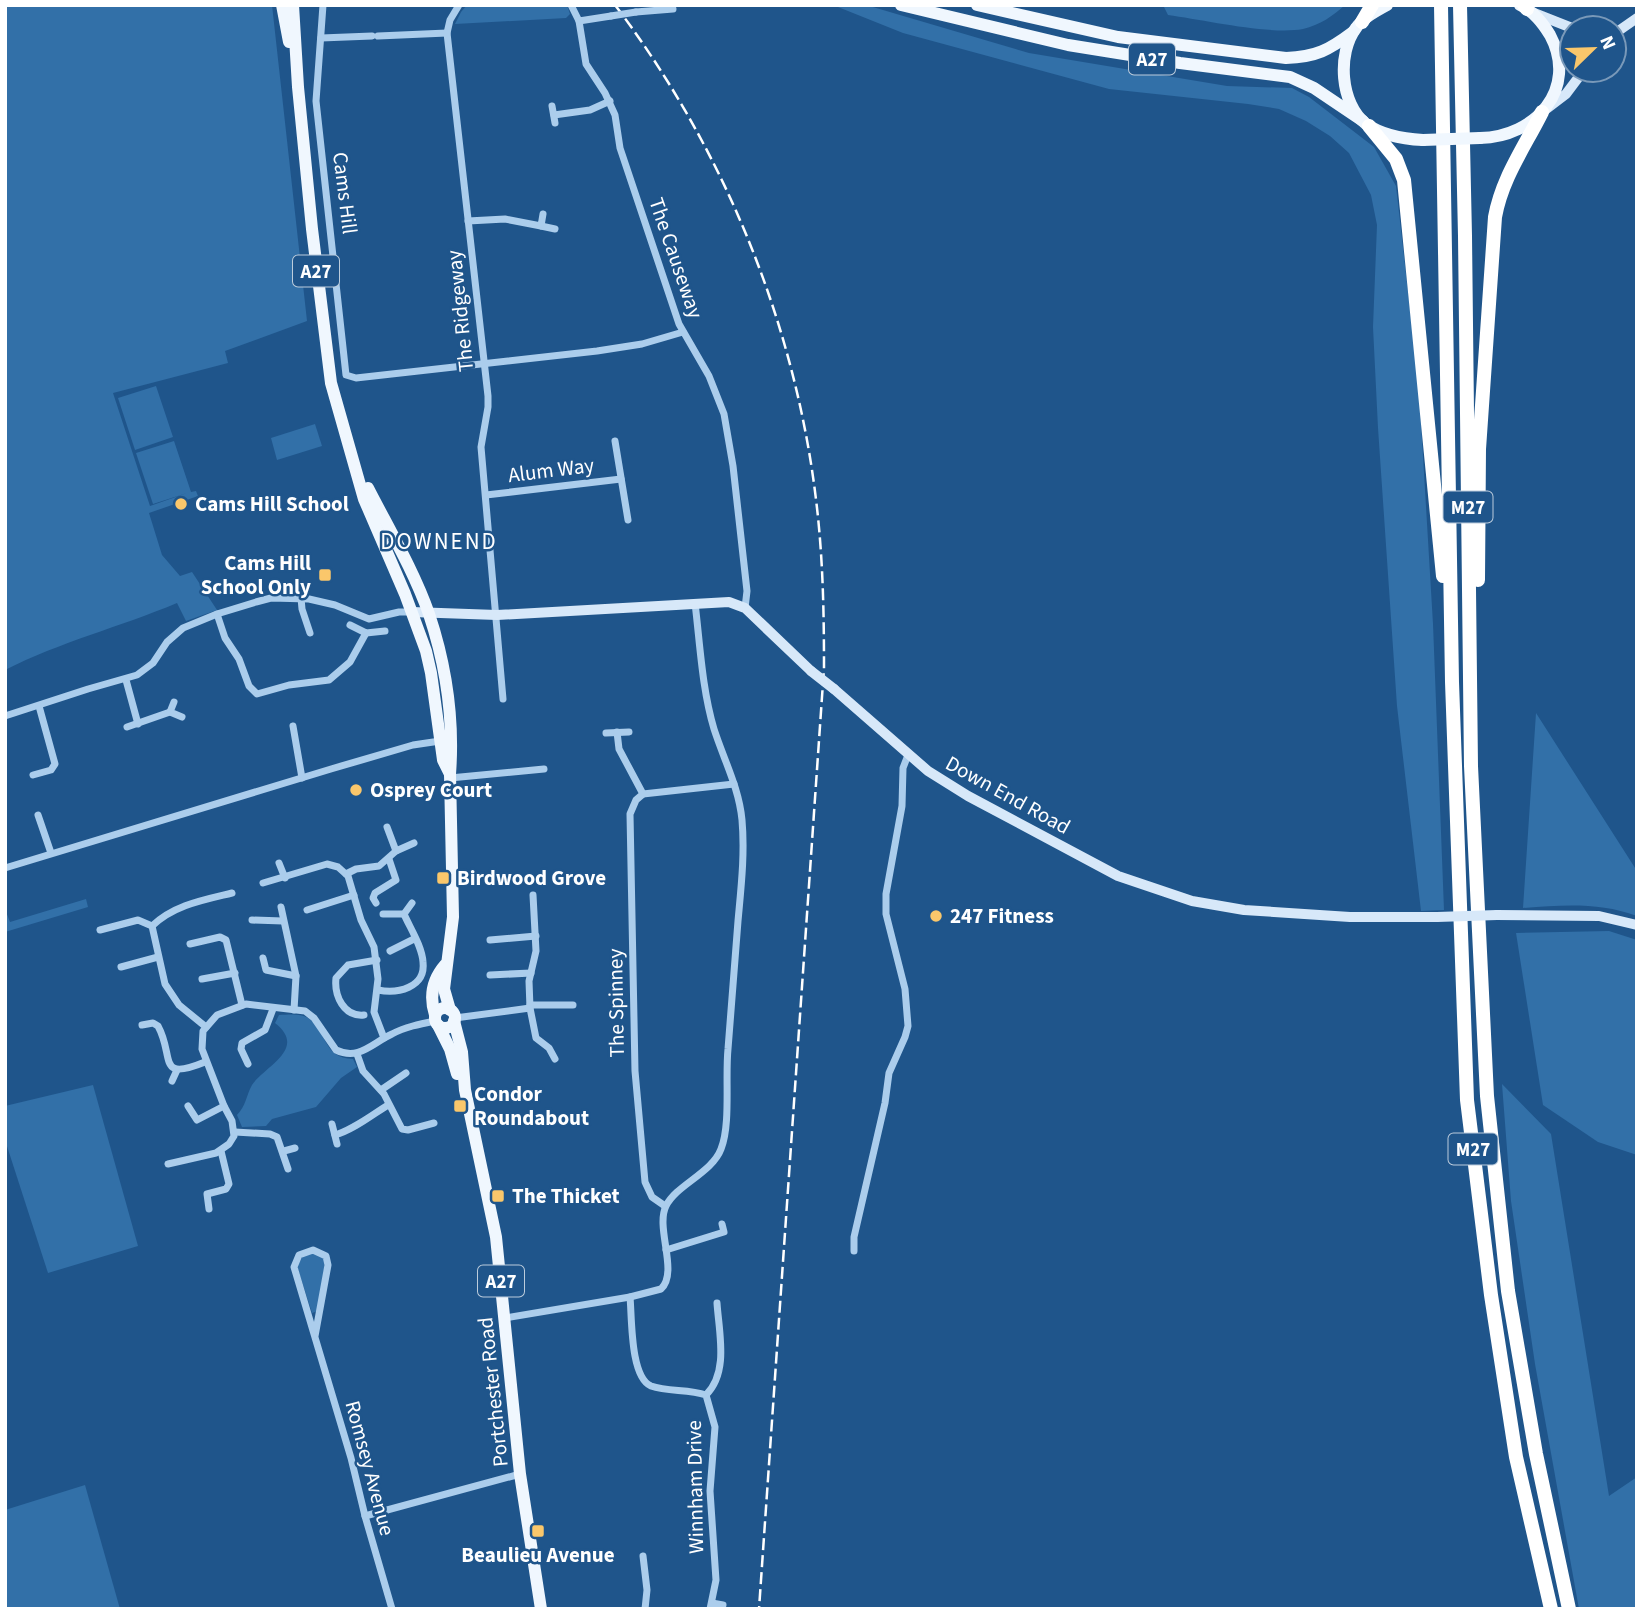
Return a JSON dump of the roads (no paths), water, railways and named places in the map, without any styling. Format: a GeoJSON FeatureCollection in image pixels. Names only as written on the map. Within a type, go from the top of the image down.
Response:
{"type":"FeatureCollection","features":[{"type":"Feature","properties":{"kind":"highway"},"geometry":{"type":"LineString","coordinates":[[1357,27],[1372,5]]}},
{"type":"Feature","properties":{"kind":"highway","name":"M27"},"geometry":{"type":"LineString","coordinates":[[1441,5],[1452,682],[1466,1100],[1491,1295],[1516,1457],[1551,1609]]}},
{"type":"Feature","properties":{"kind":"highway","name":"M27"},"geometry":{"type":"LineString","coordinates":[[1460,5],[1471,766],[1486,1096],[1508,1291],[1536,1454],[1569,1609]]}},
{"type":"Feature","properties":{"kind":"highway","name":"M27"},"geometry":{"type":"LineString","coordinates":[[1477,935],[1479,449],[1487,313],[1495,217],[1500,196],[1511,166],[1542,112]]}},
{"type":"Feature","properties":{"kind":"highway","name":"M27"},"geometry":{"type":"LineString","coordinates":[[1366,123],[1392,153],[1404,180],[1452,682]]}},
{"type":"Feature","properties":{"kind":"main road","name":"Cams Hill"},"geometry":{"type":"LineString","coordinates":[[282,5],[298,87]]}},
{"type":"Feature","properties":{"kind":"main road","name":"Cams Hill"},"geometry":{"type":"LineString","coordinates":[[293,5],[298,87],[331,383],[364,499],[412,612]]}},
{"type":"Feature","properties":{"kind":"main road","name":"A27"},"geometry":{"type":"LineString","coordinates":[[901,5],[1068,45],[1290,77],[1314,88],[1366,123],[1394,136],[1423,139],[1496,138],[1512,134],[1542,112]]}},
{"type":"Feature","properties":{"kind":"main road","name":"A27"},"geometry":{"type":"LineString","coordinates":[[915,5],[932,12]]}},
{"type":"Feature","properties":{"kind":"main road","name":"A27"},"geometry":{"type":"LineString","coordinates":[[977,5],[1118,37],[1286,58],[1319,54],[1387,5]]}},
{"type":"Feature","properties":{"kind":"main road"},"geometry":{"type":"LineString","coordinates":[[1526,8],[1553,41],[1558,63],[1555,90],[1542,112]]}},
{"type":"Feature","properties":{"kind":"main road"},"geometry":{"type":"LineString","coordinates":[[1357,27],[1344,61],[1344,80],[1349,98],[1366,123]]}},
{"type":"Feature","properties":{"kind":"main road","name":"Cams Hill"},"geometry":{"type":"LineString","coordinates":[[351,453],[428,612]]}},
{"type":"Feature","properties":{"kind":"main road","name":"Portchester Road"},"geometry":{"type":"LineString","coordinates":[[412,612],[428,660],[443,760],[450,776]]}},
{"type":"Feature","properties":{"kind":"main road","name":"Portchester Road"},"geometry":{"type":"LineString","coordinates":[[428,612],[441,657],[449,700],[452,752],[450,776],[453,917],[452,938],[445,965],[444,991],[461,1052],[465,1090],[492,1214],[520,1474],[541,1609]]}},
{"type":"Feature","properties":{"kind":"main road","name":"Portchester Road"},"geometry":{"type":"LineString","coordinates":[[445,965],[437,974],[432,998],[436,1020],[465,1090]]}},
{"type":"Feature","properties":{"kind":"main road"},"geometry":{"type":"LineString","coordinates":[[436,1020],[441,1009],[453,1016]]}},
{"type":"Feature","properties":{"kind":"street","name":"Cams Hill"},"geometry":{"type":"LineString","coordinates":[[323,5],[316,101],[345,371],[348,377],[356,378],[484,363]]}},
{"type":"Feature","properties":{"kind":"street","name":"The Ridgeway"},"geometry":{"type":"LineString","coordinates":[[459,5],[450,20],[447,33],[488,407],[481,447],[503,699]]}},
{"type":"Feature","properties":{"kind":"street","name":"The Causeway"},"geometry":{"type":"LineString","coordinates":[[571,5],[579,21],[586,64],[610,101],[615,115],[620,148],[683,332],[709,376],[724,414],[733,466],[747,591],[745,608]]}},
{"type":"Feature","properties":{"kind":"street"},"geometry":{"type":"LineString","coordinates":[[1526,8],[1558,22]]}},
{"type":"Feature","properties":{"kind":"street"},"geometry":{"type":"LineString","coordinates":[[579,21],[673,9]]}},
{"type":"Feature","properties":{"kind":"street"},"geometry":{"type":"LineString","coordinates":[[321,38],[447,33]]}},
{"type":"Feature","properties":{"kind":"street"},"geometry":{"type":"LineString","coordinates":[[1542,112],[1566,94],[1574,84]]}},
{"type":"Feature","properties":{"kind":"street"},"geometry":{"type":"LineString","coordinates":[[552,106],[554,119],[590,110],[610,101]]}},
{"type":"Feature","properties":{"kind":"street"},"geometry":{"type":"LineString","coordinates":[[541,226],[543,214]]}},
{"type":"Feature","properties":{"kind":"street"},"geometry":{"type":"LineString","coordinates":[[468,221],[505,219],[555,229]]}},
{"type":"Feature","properties":{"kind":"street"},"geometry":{"type":"LineString","coordinates":[[484,363],[642,344],[683,332]]}},
{"type":"Feature","properties":{"kind":"street","name":"Alum Way"},"geometry":{"type":"LineString","coordinates":[[615,441],[628,520]]}},
{"type":"Feature","properties":{"kind":"street","name":"Alum Way"},"geometry":{"type":"LineString","coordinates":[[486,495],[621,479]]}},
{"type":"Feature","properties":{"kind":"street"},"geometry":{"type":"LineString","coordinates":[[5,716],[88,689],[126,680],[146,670],[174,635],[196,622],[271,598],[321,601],[369,619],[399,612],[497,615],[729,602],[745,608]]}},
{"type":"Feature","properties":{"kind":"street"},"geometry":{"type":"LineString","coordinates":[[301,598],[310,633]]}},
{"type":"Feature","properties":{"kind":"street"},"geometry":{"type":"LineString","coordinates":[[505,1318],[630,1297],[655,1291],[665,1285],[668,1273],[664,1227],[666,1206],[682,1188],[712,1163],[724,1140],[726,1069],[743,845],[740,802],[709,706],[695,603]]}},
{"type":"Feature","properties":{"kind":"street","name":"Down End Road"},"geometry":{"type":"LineString","coordinates":[[745,608],[811,671],[908,755],[948,784],[1081,858],[1157,891],[1192,901],[1244,910],[1350,917],[1599,916],[1637,925]]}},
{"type":"Feature","properties":{"kind":"street"},"geometry":{"type":"LineString","coordinates":[[217,614],[225,638],[239,659],[249,686],[257,694],[289,684],[329,680],[350,662],[366,633]]}},
{"type":"Feature","properties":{"kind":"street"},"geometry":{"type":"LineString","coordinates":[[351,625],[366,633],[385,631]]}},
{"type":"Feature","properties":{"kind":"street"},"geometry":{"type":"LineString","coordinates":[[350,662],[358,668]]}},
{"type":"Feature","properties":{"kind":"street"},"geometry":{"type":"LineString","coordinates":[[126,680],[138,724]]}},
{"type":"Feature","properties":{"kind":"street"},"geometry":{"type":"LineString","coordinates":[[170,712],[174,702]]}},
{"type":"Feature","properties":{"kind":"street"},"geometry":{"type":"LineString","coordinates":[[33,775],[51,770],[55,764],[39,706]]}},
{"type":"Feature","properties":{"kind":"street"},"geometry":{"type":"LineString","coordinates":[[127,727],[170,712],[182,717]]}},
{"type":"Feature","properties":{"kind":"street"},"geometry":{"type":"LineString","coordinates":[[293,726],[302,778]]}},
{"type":"Feature","properties":{"kind":"street"},"geometry":{"type":"LineString","coordinates":[[617,732],[619,749],[643,794],[734,784]]}},
{"type":"Feature","properties":{"kind":"street"},"geometry":{"type":"LineString","coordinates":[[606,733],[628,732]]}},
{"type":"Feature","properties":{"kind":"street"},"geometry":{"type":"LineString","coordinates":[[5,868],[413,745],[440,741]]}},
{"type":"Feature","properties":{"kind":"street"},"geometry":{"type":"LineString","coordinates":[[854,1251],[854,1237],[885,1103],[888,1073],[908,1026],[905,989],[886,914],[886,894],[902,806],[903,768],[908,755]]}},
{"type":"Feature","properties":{"kind":"street"},"geometry":{"type":"LineString","coordinates":[[450,776],[544,769]]}},
{"type":"Feature","properties":{"kind":"street","name":"The Spinney"},"geometry":{"type":"LineString","coordinates":[[643,794],[636,800],[630,814],[635,1071],[645,1182],[652,1197],[666,1206]]}},
{"type":"Feature","properties":{"kind":"street"},"geometry":{"type":"LineString","coordinates":[[38,815],[51,853]]}},
{"type":"Feature","properties":{"kind":"street"},"geometry":{"type":"LineString","coordinates":[[387,827],[396,850]]}},
{"type":"Feature","properties":{"kind":"street"},"geometry":{"type":"LineString","coordinates":[[346,874],[356,869],[379,866],[396,850],[414,843]]}},
{"type":"Feature","properties":{"kind":"street"},"geometry":{"type":"LineString","coordinates":[[376,903],[373,898],[375,893],[396,880],[389,859]]}},
{"type":"Feature","properties":{"kind":"street"},"geometry":{"type":"LineString","coordinates":[[279,863],[285,878]]}},
{"type":"Feature","properties":{"kind":"street"},"geometry":{"type":"LineString","coordinates":[[263,883],[327,864],[338,867],[346,874],[377,960],[378,990],[374,1012],[384,1038]]}},
{"type":"Feature","properties":{"kind":"street"},"geometry":{"type":"LineString","coordinates":[[152,926],[175,910],[232,893]]}},
{"type":"Feature","properties":{"kind":"street"},"geometry":{"type":"LineString","coordinates":[[307,911],[354,895]]}},
{"type":"Feature","properties":{"kind":"street"},"geometry":{"type":"LineString","coordinates":[[533,895],[536,936],[535,959],[528,989],[530,1006],[536,1038],[549,1048],[555,1059]]}},
{"type":"Feature","properties":{"kind":"street"},"geometry":{"type":"LineString","coordinates":[[404,914],[412,903]]}},
{"type":"Feature","properties":{"kind":"street"},"geometry":{"type":"LineString","coordinates":[[281,907],[296,976],[294,1010]]}},
{"type":"Feature","properties":{"kind":"street"},"geometry":{"type":"LineString","coordinates":[[383,914],[404,914]]}},
{"type":"Feature","properties":{"kind":"street"},"geometry":{"type":"LineString","coordinates":[[378,990],[387,992],[408,988],[419,978],[424,965],[404,914]]}},
{"type":"Feature","properties":{"kind":"street"},"geometry":{"type":"LineString","coordinates":[[100,930],[138,919],[152,926],[163,978],[169,991],[179,1004],[206,1027]]}},
{"type":"Feature","properties":{"kind":"street"},"geometry":{"type":"LineString","coordinates":[[252,920],[283,921]]}},
{"type":"Feature","properties":{"kind":"street"},"geometry":{"type":"LineString","coordinates":[[490,940],[536,936]]}},
{"type":"Feature","properties":{"kind":"street"},"geometry":{"type":"LineString","coordinates":[[193,940],[220,937],[226,940],[242,1005]]}},
{"type":"Feature","properties":{"kind":"street"},"geometry":{"type":"LineString","coordinates":[[390,951],[414,939]]}},
{"type":"Feature","properties":{"kind":"street"},"geometry":{"type":"LineString","coordinates":[[134,953],[136,963]]}},
{"type":"Feature","properties":{"kind":"street"},"geometry":{"type":"LineString","coordinates":[[121,967],[158,957]]}},
{"type":"Feature","properties":{"kind":"street"},"geometry":{"type":"LineString","coordinates":[[263,958],[266,970],[296,976]]}},
{"type":"Feature","properties":{"kind":"street"},"geometry":{"type":"LineString","coordinates":[[364,1015],[347,1012],[331,985],[348,965],[377,960]]}},
{"type":"Feature","properties":{"kind":"street"},"geometry":{"type":"LineString","coordinates":[[202,979],[235,972]]}},
{"type":"Feature","properties":{"kind":"street"},"geometry":{"type":"LineString","coordinates":[[490,975],[531,973]]}},
{"type":"Feature","properties":{"kind":"street"},"geometry":{"type":"LineString","coordinates":[[168,1164],[221,1151],[232,1140],[235,1132],[205,1062],[201,1042],[206,1027],[222,1012],[242,1005],[305,1011],[314,1018],[336,1050],[357,1054],[407,1028],[436,1020]]}},
{"type":"Feature","properties":{"kind":"street"},"geometry":{"type":"LineString","coordinates":[[453,1016],[530,1006],[573,1005]]}},
{"type":"Feature","properties":{"kind":"street"},"geometry":{"type":"LineString","coordinates":[[248,1064],[241,1049],[242,1043],[265,1030],[273,1009]]}},
{"type":"Feature","properties":{"kind":"street"},"geometry":{"type":"LineString","coordinates":[[157,1025],[165,1016]]}},
{"type":"Feature","properties":{"kind":"street"},"geometry":{"type":"LineString","coordinates":[[142,1025],[157,1025]]}},
{"type":"Feature","properties":{"kind":"street"},"geometry":{"type":"LineString","coordinates":[[157,1025],[169,1062],[177,1070],[182,1071],[205,1062]]}},
{"type":"Feature","properties":{"kind":"street"},"geometry":{"type":"LineString","coordinates":[[357,1054],[363,1071],[381,1090],[402,1129],[434,1123]]}},
{"type":"Feature","properties":{"kind":"street"},"geometry":{"type":"LineString","coordinates":[[172,1081],[177,1070]]}},
{"type":"Feature","properties":{"kind":"street"},"geometry":{"type":"LineString","coordinates":[[381,1090],[399,1082],[406,1073]]}},
{"type":"Feature","properties":{"kind":"street"},"geometry":{"type":"LineString","coordinates":[[332,1124],[336,1139],[388,1105]]}},
{"type":"Feature","properties":{"kind":"street"},"geometry":{"type":"LineString","coordinates":[[188,1106],[197,1120],[224,1106]]}},
{"type":"Feature","properties":{"kind":"street"},"geometry":{"type":"LineString","coordinates":[[235,1132],[275,1135],[281,1143],[288,1169]]}},
{"type":"Feature","properties":{"kind":"street"},"geometry":{"type":"LineString","coordinates":[[284,1151],[295,1148]]}},
{"type":"Feature","properties":{"kind":"street"},"geometry":{"type":"LineString","coordinates":[[209,1209],[207,1194],[233,1185],[221,1151]]}},
{"type":"Feature","properties":{"kind":"street"},"geometry":{"type":"LineString","coordinates":[[666,1250],[723,1228],[734,1229]]}},
{"type":"Feature","properties":{"kind":"street","name":"Romsey Avenue"},"geometry":{"type":"LineString","coordinates":[[315,1336],[328,1265],[323,1252],[313,1250],[299,1255],[294,1267],[351,1458],[392,1609]]}},
{"type":"Feature","properties":{"kind":"street","name":"Winnham Drive"},"geometry":{"type":"LineString","coordinates":[[630,1297],[636,1358],[644,1381],[650,1385],[692,1390],[706,1395],[711,1406],[715,1427],[710,1492],[716,1580],[711,1606],[723,1605]]}},
{"type":"Feature","properties":{"kind":"street"},"geometry":{"type":"LineString","coordinates":[[706,1395],[717,1380],[721,1360],[717,1303]]}},
{"type":"Feature","properties":{"kind":"street"},"geometry":{"type":"LineString","coordinates":[[365,1516],[520,1474]]}},
{"type":"Feature","properties":{"kind":"street"},"geometry":{"type":"LineString","coordinates":[[643,1556],[647,1590],[645,1609]]}},
{"type":"Feature","properties":{"kind":"railway"},"geometry":{"type":"LineString","coordinates":[[615,5],[690,119],[722,180],[750,243],[792,374],[807,441],[819,528],[824,668],[759,1609]]}},
{"type":"Feature","properties":{"kind":"place","name":"Cams Hill School"},"geometry":{"type":"Point","coordinates":[181,504]}},
{"type":"Feature","properties":{"kind":"place","name":"Cams Hill School Only"},"geometry":{"type":"Point","coordinates":[325,575]}},
{"type":"Feature","properties":{"kind":"place","name":"Osprey Court"},"geometry":{"type":"Point","coordinates":[356,790]}},
{"type":"Feature","properties":{"kind":"place","name":"Birdwood Grove"},"geometry":{"type":"Point","coordinates":[443,878]}},
{"type":"Feature","properties":{"kind":"place","name":"247 Fitness"},"geometry":{"type":"Point","coordinates":[936,916]}},
{"type":"Feature","properties":{"kind":"place","name":"Condor Roundabout"},"geometry":{"type":"Point","coordinates":[460,1106]}},
{"type":"Feature","properties":{"kind":"place","name":"The Thicket"},"geometry":{"type":"Point","coordinates":[498,1196]}},
{"type":"Feature","properties":{"kind":"place","name":"Beaulieu Avenue"},"geometry":{"type":"Point","coordinates":[538,1531]}},
{"type":"Feature","properties":{"kind":"district","name":"DOWNEND"},"geometry":{"type":"Point","coordinates":[439,541]}}]}
